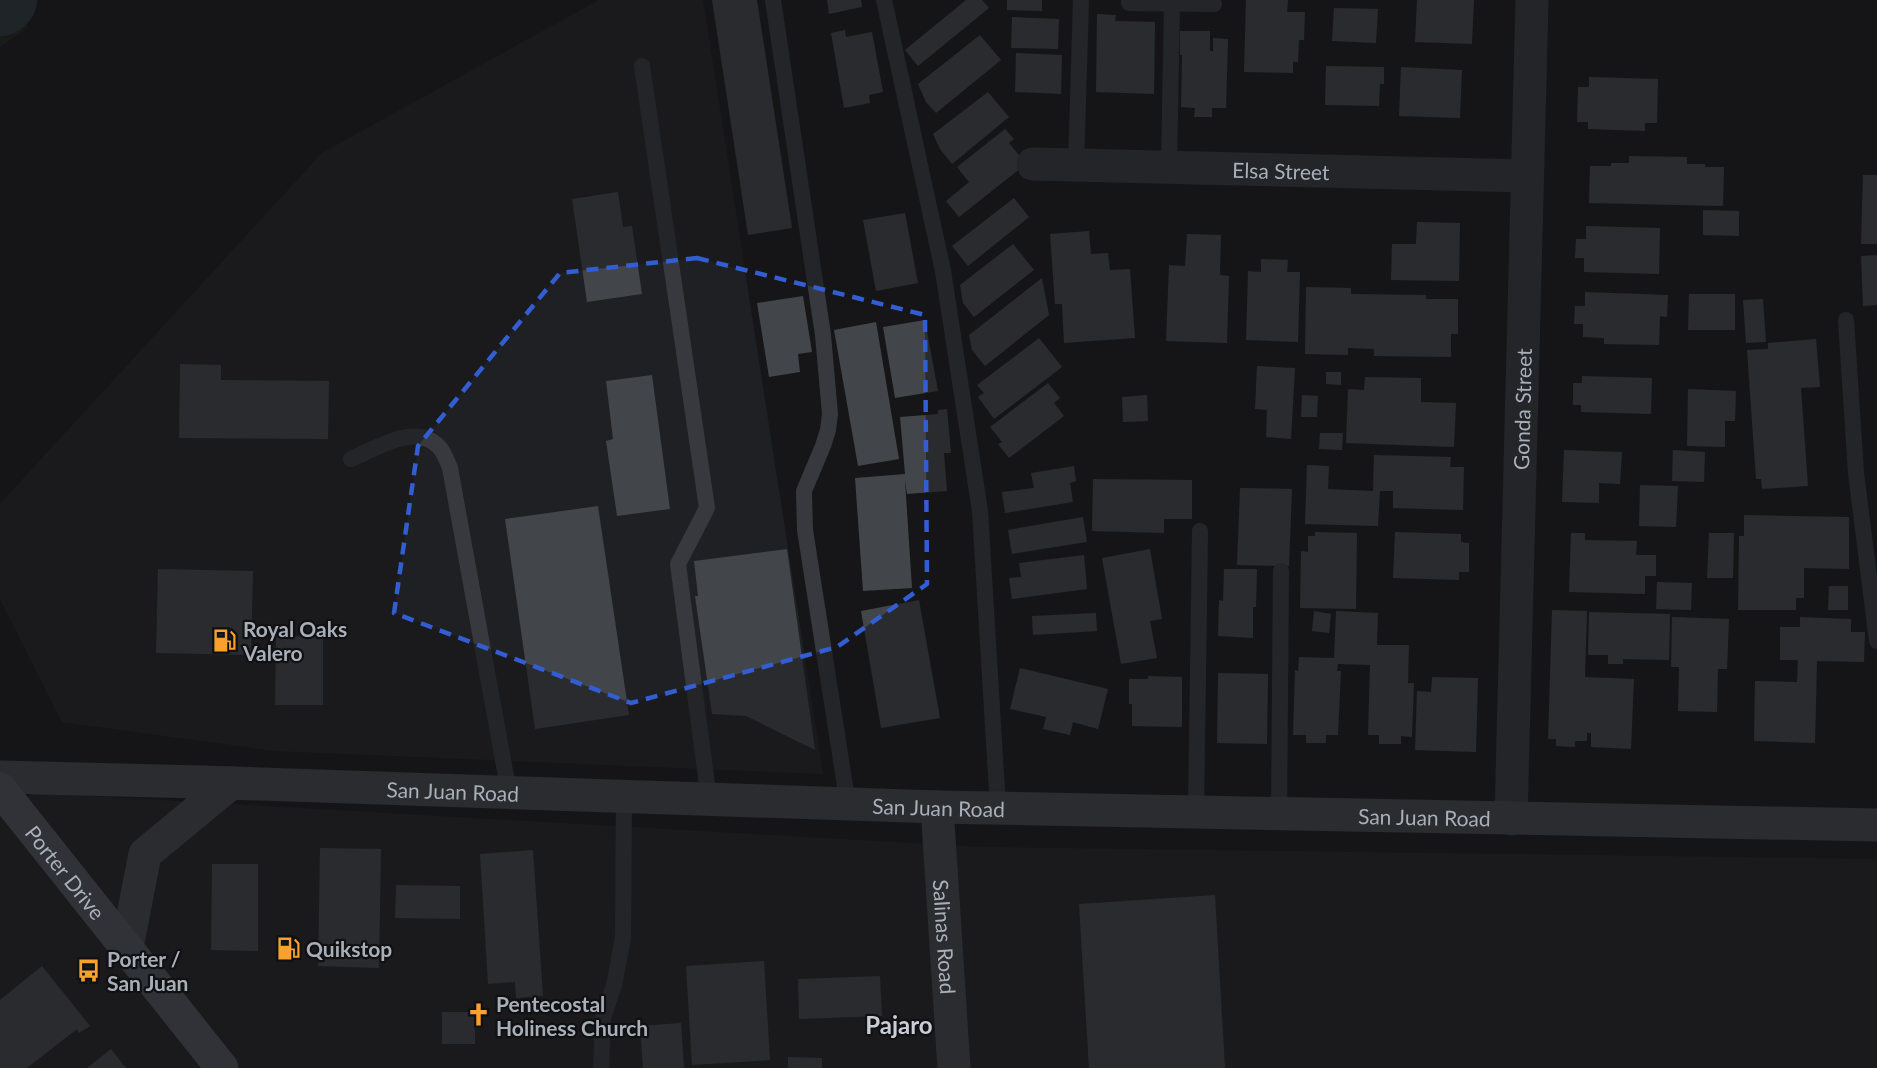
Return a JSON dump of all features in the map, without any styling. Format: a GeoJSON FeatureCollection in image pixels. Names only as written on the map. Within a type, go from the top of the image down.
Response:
{"type":"FeatureCollection","features":[{"type":"Feature","properties":{"kind":"main road","name":"San Juan Road"},"geometry":{"type":"LineString","coordinates":[[0,777],[848,805],[1877,825]]}},
{"type":"Feature","properties":{"kind":"main road"},"geometry":{"type":"LineString","coordinates":[[127,947],[145,854],[231,783]]}},
{"type":"Feature","properties":{"kind":"main road","name":"Porter Drive"},"geometry":{"type":"LineString","coordinates":[[0,789],[222,1068]]}},
{"type":"Feature","properties":{"kind":"main road","name":"Salinas Road"},"geometry":{"type":"LineString","coordinates":[[937,807],[954,1068]]}},
{"type":"Feature","properties":{"kind":"street","name":"Gonda Street"},"geometry":{"type":"LineString","coordinates":[[1511,819],[1532,0]]}},
{"type":"Feature","properties":{"kind":"street","name":"Elsa Street"},"geometry":{"type":"LineString","coordinates":[[1033,164],[1527,176]]}},
{"type":"Feature","properties":{"kind":"lane"},"geometry":{"type":"LineString","coordinates":[[773,0],[823,335],[830,414],[828,430],[804,491],[803,505],[848,805]]}},
{"type":"Feature","properties":{"kind":"lane"},"geometry":{"type":"LineString","coordinates":[[884,0],[944,271],[980,511],[998,808]]}},
{"type":"Feature","properties":{"kind":"lane"},"geometry":{"type":"LineString","coordinates":[[1076,165],[1081,0]]}},
{"type":"Feature","properties":{"kind":"lane"},"geometry":{"type":"LineString","coordinates":[[1129,3],[1214,4]]}},
{"type":"Feature","properties":{"kind":"lane"},"geometry":{"type":"LineString","coordinates":[[1169,167],[1172,3]]}},
{"type":"Feature","properties":{"kind":"lane"},"geometry":{"type":"LineString","coordinates":[[642,66],[707,508],[678,564],[709,800]]}},
{"type":"Feature","properties":{"kind":"lane"},"geometry":{"type":"LineString","coordinates":[[1846,320],[1856,473],[1877,641]]}},
{"type":"Feature","properties":{"kind":"lane"},"geometry":{"type":"LineString","coordinates":[[351,459],[405,436],[427,436],[441,448],[450,468],[471,592],[510,793]]}},
{"type":"Feature","properties":{"kind":"lane"},"geometry":{"type":"LineString","coordinates":[[1196,812],[1200,531]]}},
{"type":"Feature","properties":{"kind":"lane"},"geometry":{"type":"LineString","coordinates":[[1279,814],[1281,571]]}},
{"type":"Feature","properties":{"kind":"lane"},"geometry":{"type":"LineString","coordinates":[[601,1068],[603,1018],[614,985],[623,938],[624,797]]}},
{"type":"Feature","properties":{"kind":"highlighted area"},"geometry":{"type":"Polygon","coordinates":[[[697,258],[925,315],[927,584],[837,647],[631,703],[394,613],[418,446],[560,273],[697,258]]]}},
{"type":"Feature","properties":{"kind":"shaded area"},"geometry":{"type":"Polygon","coordinates":[[[0,0],[3,0],[28,27],[0,47],[0,0]]]}},
{"type":"Feature","properties":{"kind":"shaded area"},"geometry":{"type":"Polygon","coordinates":[[[599,0],[703,0],[823,774],[276,751],[62,722],[0,599],[0,504],[322,153],[599,0]]]}},
{"type":"Feature","properties":{"kind":"shaded area"},"geometry":{"type":"Polygon","coordinates":[[[36,793],[978,847],[1877,859],[1877,1068],[0,1068],[0,808],[36,793]]]}},
{"type":"Feature","properties":{"kind":"building"},"geometry":{"type":"Polygon","coordinates":[[[712,0],[757,0],[792,228],[748,235],[712,0]]]}},
{"type":"Feature","properties":{"kind":"building"},"geometry":{"type":"Polygon","coordinates":[[[827,0],[861,0],[862,7],[829,14],[827,0]]]}},
{"type":"Feature","properties":{"kind":"building"},"geometry":{"type":"Polygon","coordinates":[[[966,0],[982,0],[989,8],[918,66],[905,50],[966,0]]]}},
{"type":"Feature","properties":{"kind":"building"},"geometry":{"type":"Polygon","coordinates":[[[1007,0],[1042,0],[1042,11],[1007,10],[1007,0]]]}},
{"type":"Feature","properties":{"kind":"building"},"geometry":{"type":"Polygon","coordinates":[[[1246,0],[1288,0],[1287,12],[1305,12],[1304,40],[1299,40],[1298,62],[1293,62],[1293,73],[1244,72],[1246,0]]]}},
{"type":"Feature","properties":{"kind":"building"},"geometry":{"type":"Polygon","coordinates":[[[1417,0],[1474,0],[1472,44],[1415,42],[1417,0]]]}},
{"type":"Feature","properties":{"kind":"building"},"geometry":{"type":"Polygon","coordinates":[[[1334,8],[1378,9],[1376,43],[1332,41],[1334,8]]]}},
{"type":"Feature","properties":{"kind":"building"},"geometry":{"type":"Polygon","coordinates":[[[1097,14],[1116,15],[1115,21],[1155,22],[1154,94],[1096,92],[1097,14]]]}},
{"type":"Feature","properties":{"kind":"building"},"geometry":{"type":"Polygon","coordinates":[[[1012,17],[1059,19],[1058,49],[1011,48],[1012,17]]]}},
{"type":"Feature","properties":{"kind":"building"},"geometry":{"type":"Polygon","coordinates":[[[845,30],[846,37],[872,32],[883,92],[869,95],[870,103],[844,108],[831,33],[845,30]]]}},
{"type":"Feature","properties":{"kind":"building"},"geometry":{"type":"Polygon","coordinates":[[[1180,31],[1210,31],[1210,51],[1213,51],[1213,38],[1228,39],[1226,108],[1212,108],[1212,117],[1194,117],[1195,108],[1181,107],[1180,31]]]}},
{"type":"Feature","properties":{"kind":"building"},"geometry":{"type":"Polygon","coordinates":[[[980,35],[1001,60],[936,113],[926,102],[918,84],[980,35]]]}},
{"type":"Feature","properties":{"kind":"building"},"geometry":{"type":"Polygon","coordinates":[[[1016,53],[1062,55],[1061,94],[1015,92],[1016,53]]]}},
{"type":"Feature","properties":{"kind":"building"},"geometry":{"type":"Polygon","coordinates":[[[1326,66],[1384,67],[1384,84],[1380,84],[1379,106],[1325,105],[1326,66]]]}},
{"type":"Feature","properties":{"kind":"building"},"geometry":{"type":"Polygon","coordinates":[[[1401,67],[1462,70],[1460,118],[1399,116],[1401,67]]]}},
{"type":"Feature","properties":{"kind":"building"},"geometry":{"type":"Polygon","coordinates":[[[1589,77],[1658,79],[1657,123],[1645,123],[1645,131],[1588,129],[1588,122],[1577,122],[1578,87],[1589,87],[1589,77]]]}},
{"type":"Feature","properties":{"kind":"building"},"geometry":{"type":"Polygon","coordinates":[[[988,92],[1009,117],[952,164],[940,149],[933,134],[988,92]]]}},
{"type":"Feature","properties":{"kind":"building"},"geometry":{"type":"Polygon","coordinates":[[[1005,129],[1014,139],[1009,143],[1026,164],[959,217],[946,201],[969,182],[957,167],[1005,129]]]}},
{"type":"Feature","properties":{"kind":"building"},"geometry":{"type":"Polygon","coordinates":[[[1629,156],[1687,157],[1687,164],[1724,167],[1723,206],[1589,203],[1590,166],[1629,163],[1629,156]]]}},
{"type":"Feature","properties":{"kind":"building"},"geometry":{"type":"Polygon","coordinates":[[[1863,175],[1877,175],[1877,244],[1861,244],[1863,175]]]}},
{"type":"Feature","properties":{"kind":"building"},"geometry":{"type":"Polygon","coordinates":[[[618,192],[623,227],[632,226],[642,294],[587,302],[572,199],[618,192]]]}},
{"type":"Feature","properties":{"kind":"building"},"geometry":{"type":"Polygon","coordinates":[[[1014,198],[1029,217],[968,266],[952,246],[1014,198]]]}},
{"type":"Feature","properties":{"kind":"building"},"geometry":{"type":"Polygon","coordinates":[[[1703,210],[1739,211],[1739,236],[1703,235],[1703,210]]]}},
{"type":"Feature","properties":{"kind":"building"},"geometry":{"type":"Polygon","coordinates":[[[905,213],[918,283],[876,291],[863,220],[905,213]]]}},
{"type":"Feature","properties":{"kind":"building"},"geometry":{"type":"Polygon","coordinates":[[[1417,222],[1460,223],[1459,281],[1391,280],[1392,244],[1416,244],[1417,222]]]}},
{"type":"Feature","properties":{"kind":"building"},"geometry":{"type":"Polygon","coordinates":[[[1586,226],[1660,228],[1659,274],[1584,272],[1584,258],[1575,258],[1576,239],[1586,239],[1586,226]]]}},
{"type":"Feature","properties":{"kind":"building"},"geometry":{"type":"Polygon","coordinates":[[[1089,231],[1091,254],[1108,253],[1110,270],[1130,269],[1135,338],[1064,343],[1062,304],[1055,304],[1050,234],[1089,231]]]}},
{"type":"Feature","properties":{"kind":"building"},"geometry":{"type":"Polygon","coordinates":[[[1187,234],[1221,235],[1220,275],[1229,276],[1227,343],[1166,341],[1169,265],[1185,266],[1187,234]]]}},
{"type":"Feature","properties":{"kind":"building"},"geometry":{"type":"Polygon","coordinates":[[[1013,244],[1034,270],[974,317],[963,303],[960,285],[1013,244]]]}},
{"type":"Feature","properties":{"kind":"building"},"geometry":{"type":"Polygon","coordinates":[[[1877,255],[1877,305],[1863,306],[1861,256],[1877,255]]]}},
{"type":"Feature","properties":{"kind":"building"},"geometry":{"type":"Polygon","coordinates":[[[1261,259],[1288,260],[1287,272],[1300,272],[1298,342],[1246,340],[1248,271],[1261,272],[1261,259]]]}},
{"type":"Feature","properties":{"kind":"building"},"geometry":{"type":"Polygon","coordinates":[[[1042,278],[1049,315],[985,366],[972,350],[969,335],[1042,278]]]}},
{"type":"Feature","properties":{"kind":"building"},"geometry":{"type":"Polygon","coordinates":[[[1306,287],[1351,288],[1351,294],[1426,295],[1426,299],[1458,299],[1458,334],[1451,334],[1451,357],[1374,356],[1374,349],[1348,348],[1348,355],[1305,354],[1306,287]]]}},
{"type":"Feature","properties":{"kind":"building"},"geometry":{"type":"Polygon","coordinates":[[[1585,292],[1668,295],[1667,317],[1660,316],[1659,345],[1604,344],[1604,338],[1583,337],[1583,324],[1574,324],[1575,306],[1585,306],[1585,292]]]}},
{"type":"Feature","properties":{"kind":"building"},"geometry":{"type":"Polygon","coordinates":[[[1689,294],[1735,294],[1735,330],[1688,330],[1689,294]]]}},
{"type":"Feature","properties":{"kind":"building"},"geometry":{"type":"Polygon","coordinates":[[[803,296],[812,352],[798,354],[800,372],[769,377],[757,303],[803,296]]]}},
{"type":"Feature","properties":{"kind":"building"},"geometry":{"type":"Polygon","coordinates":[[[1763,299],[1766,342],[1746,343],[1743,300],[1763,299]]]}},
{"type":"Feature","properties":{"kind":"building"},"geometry":{"type":"Polygon","coordinates":[[[925,320],[938,391],[895,398],[883,327],[925,320]]]}},
{"type":"Feature","properties":{"kind":"building"},"geometry":{"type":"Polygon","coordinates":[[[876,322],[899,459],[858,466],[834,330],[876,322]]]}},
{"type":"Feature","properties":{"kind":"building"},"geometry":{"type":"Polygon","coordinates":[[[1039,338],[1062,367],[994,419],[978,397],[984,393],[977,385],[1039,338]]]}},
{"type":"Feature","properties":{"kind":"building"},"geometry":{"type":"Polygon","coordinates":[[[1816,339],[1820,387],[1801,388],[1808,486],[1762,489],[1761,479],[1756,479],[1747,350],[1768,349],[1768,343],[1816,339]]]}},
{"type":"Feature","properties":{"kind":"building"},"geometry":{"type":"Polygon","coordinates":[[[180,364],[221,365],[221,380],[329,381],[328,439],[179,438],[180,364]]]}},
{"type":"Feature","properties":{"kind":"building"},"geometry":{"type":"Polygon","coordinates":[[[1257,366],[1295,368],[1291,439],[1266,437],[1267,410],[1255,409],[1257,366]]]}},
{"type":"Feature","properties":{"kind":"building"},"geometry":{"type":"Polygon","coordinates":[[[1326,372],[1341,372],[1341,385],[1326,384],[1326,372]]]}},
{"type":"Feature","properties":{"kind":"building"},"geometry":{"type":"Polygon","coordinates":[[[652,375],[670,509],[617,516],[606,441],[613,439],[606,381],[652,375]]]}},
{"type":"Feature","properties":{"kind":"building"},"geometry":{"type":"Polygon","coordinates":[[[1582,376],[1652,378],[1651,414],[1581,412],[1581,405],[1573,405],[1573,383],[1582,383],[1582,376]]]}},
{"type":"Feature","properties":{"kind":"building"},"geometry":{"type":"Polygon","coordinates":[[[1365,377],[1421,378],[1421,402],[1456,403],[1454,447],[1346,443],[1348,389],[1364,390],[1365,377]]]}},
{"type":"Feature","properties":{"kind":"building"},"geometry":{"type":"Polygon","coordinates":[[[1048,383],[1060,398],[1054,403],[1064,416],[1009,458],[998,444],[1002,442],[990,427],[1048,383]]]}},
{"type":"Feature","properties":{"kind":"building"},"geometry":{"type":"Polygon","coordinates":[[[1688,389],[1736,391],[1735,421],[1725,421],[1725,447],[1687,446],[1688,389]]]}},
{"type":"Feature","properties":{"kind":"building"},"geometry":{"type":"Polygon","coordinates":[[[1147,395],[1148,421],[1123,422],[1122,397],[1147,395]]]}},
{"type":"Feature","properties":{"kind":"building"},"geometry":{"type":"Polygon","coordinates":[[[1302,395],[1318,396],[1317,417],[1301,417],[1302,395]]]}},
{"type":"Feature","properties":{"kind":"building"},"geometry":{"type":"Polygon","coordinates":[[[947,409],[951,453],[944,453],[947,491],[907,494],[905,480],[912,588],[863,591],[855,478],[905,474],[900,417],[938,414],[938,410],[947,409]]]}},
{"type":"Feature","properties":{"kind":"building"},"geometry":{"type":"Polygon","coordinates":[[[1320,433],[1343,433],[1342,450],[1319,449],[1320,433]]]}},
{"type":"Feature","properties":{"kind":"building"},"geometry":{"type":"Polygon","coordinates":[[[1564,450],[1622,452],[1620,484],[1599,483],[1599,503],[1562,502],[1564,450]]]}},
{"type":"Feature","properties":{"kind":"building"},"geometry":{"type":"Polygon","coordinates":[[[1673,450],[1705,452],[1704,482],[1672,481],[1673,450]]]}},
{"type":"Feature","properties":{"kind":"building"},"geometry":{"type":"Polygon","coordinates":[[[1374,455],[1451,457],[1450,467],[1464,467],[1463,510],[1393,508],[1393,491],[1380,491],[1378,526],[1305,524],[1307,465],[1329,466],[1328,489],[1373,491],[1374,455]]]}},
{"type":"Feature","properties":{"kind":"building"},"geometry":{"type":"Polygon","coordinates":[[[1074,466],[1076,481],[1070,483],[1073,502],[1005,513],[1002,492],[1034,488],[1031,473],[1074,466]]]}},
{"type":"Feature","properties":{"kind":"building"},"geometry":{"type":"Polygon","coordinates":[[[1093,479],[1192,480],[1192,519],[1164,519],[1164,533],[1092,531],[1093,479]]]}},
{"type":"Feature","properties":{"kind":"building"},"geometry":{"type":"Polygon","coordinates":[[[1640,485],[1678,486],[1676,527],[1639,526],[1640,485]]]}},
{"type":"Feature","properties":{"kind":"building"},"geometry":{"type":"Polygon","coordinates":[[[1240,488],[1292,489],[1289,566],[1237,565],[1240,488]]]}},
{"type":"Feature","properties":{"kind":"building"},"geometry":{"type":"Polygon","coordinates":[[[598,506],[629,715],[535,729],[505,519],[598,506]]]}},
{"type":"Feature","properties":{"kind":"building"},"geometry":{"type":"Polygon","coordinates":[[[1744,515],[1849,517],[1849,569],[1804,568],[1804,598],[1796,598],[1796,610],[1738,610],[1739,536],[1744,536],[1744,515]]]}},
{"type":"Feature","properties":{"kind":"building"},"geometry":{"type":"Polygon","coordinates":[[[1083,517],[1087,542],[1012,554],[1008,530],[1083,517]]]}},
{"type":"Feature","properties":{"kind":"building"},"geometry":{"type":"Polygon","coordinates":[[[1315,532],[1357,533],[1356,609],[1300,608],[1301,551],[1308,552],[1308,536],[1315,536],[1315,532]]]}},
{"type":"Feature","properties":{"kind":"building"},"geometry":{"type":"Polygon","coordinates":[[[1395,532],[1461,534],[1461,542],[1469,543],[1469,572],[1459,572],[1459,580],[1393,578],[1395,532]]]}},
{"type":"Feature","properties":{"kind":"building"},"geometry":{"type":"Polygon","coordinates":[[[1571,533],[1585,533],[1585,540],[1637,541],[1636,555],[1656,555],[1656,576],[1645,576],[1645,594],[1569,592],[1571,533]]]}},
{"type":"Feature","properties":{"kind":"building"},"geometry":{"type":"Polygon","coordinates":[[[1709,533],[1734,533],[1733,578],[1707,578],[1709,533]]]}},
{"type":"Feature","properties":{"kind":"building"},"geometry":{"type":"Polygon","coordinates":[[[787,549],[815,750],[746,716],[712,714],[695,596],[698,596],[694,561],[787,549]]]}},
{"type":"Feature","properties":{"kind":"building"},"geometry":{"type":"Polygon","coordinates":[[[1150,549],[1162,619],[1150,621],[1157,658],[1121,664],[1102,558],[1150,549]]]}},
{"type":"Feature","properties":{"kind":"building"},"geometry":{"type":"Polygon","coordinates":[[[1084,555],[1087,589],[1012,599],[1009,578],[1021,577],[1019,563],[1084,555]]]}},
{"type":"Feature","properties":{"kind":"building"},"geometry":{"type":"Polygon","coordinates":[[[158,569],[253,571],[251,655],[156,653],[158,569]]]}},
{"type":"Feature","properties":{"kind":"building"},"geometry":{"type":"Polygon","coordinates":[[[1224,569],[1257,569],[1253,638],[1218,636],[1219,600],[1223,601],[1224,569]]]}},
{"type":"Feature","properties":{"kind":"building"},"geometry":{"type":"Polygon","coordinates":[[[1657,582],[1692,583],[1691,610],[1656,609],[1657,582]]]}},
{"type":"Feature","properties":{"kind":"building"},"geometry":{"type":"Polygon","coordinates":[[[1829,586],[1848,586],[1848,610],[1828,610],[1829,586]]]}},
{"type":"Feature","properties":{"kind":"building"},"geometry":{"type":"Polygon","coordinates":[[[919,600],[940,718],[881,728],[861,611],[919,600]]]}},
{"type":"Feature","properties":{"kind":"building"},"geometry":{"type":"Polygon","coordinates":[[[1552,610],[1587,611],[1585,677],[1634,679],[1631,749],[1591,747],[1591,733],[1587,733],[1587,741],[1575,741],[1575,747],[1556,746],[1556,739],[1548,739],[1552,610]]]}},
{"type":"Feature","properties":{"kind":"building"},"geometry":{"type":"Polygon","coordinates":[[[1314,611],[1331,614],[1329,633],[1312,631],[1314,611]]]}},
{"type":"Feature","properties":{"kind":"building"},"geometry":{"type":"Polygon","coordinates":[[[1336,611],[1378,613],[1377,645],[1409,645],[1408,683],[1414,683],[1412,737],[1401,736],[1401,744],[1379,744],[1379,735],[1368,735],[1370,665],[1338,664],[1337,671],[1341,671],[1338,735],[1326,735],[1326,743],[1306,743],[1306,735],[1293,735],[1295,670],[1298,671],[1299,657],[1334,658],[1336,611]]]}},
{"type":"Feature","properties":{"kind":"building"},"geometry":{"type":"Polygon","coordinates":[[[1589,612],[1670,614],[1669,660],[1623,659],[1623,664],[1608,664],[1608,655],[1588,655],[1589,612]]]}},
{"type":"Feature","properties":{"kind":"building"},"geometry":{"type":"Polygon","coordinates":[[[1096,613],[1097,631],[1033,635],[1032,616],[1096,613]]]}},
{"type":"Feature","properties":{"kind":"building"},"geometry":{"type":"Polygon","coordinates":[[[1672,617],[1729,619],[1727,669],[1718,669],[1717,712],[1678,711],[1679,667],[1671,667],[1672,617]]]}},
{"type":"Feature","properties":{"kind":"building"},"geometry":{"type":"Polygon","coordinates":[[[1800,617],[1851,619],[1851,632],[1865,632],[1864,662],[1817,661],[1815,743],[1754,741],[1755,681],[1797,682],[1798,660],[1780,660],[1780,627],[1800,627],[1800,617]]]}},
{"type":"Feature","properties":{"kind":"building"},"geometry":{"type":"Polygon","coordinates":[[[276,636],[323,637],[323,705],[275,705],[276,636]]]}},
{"type":"Feature","properties":{"kind":"building"},"geometry":{"type":"Polygon","coordinates":[[[1020,668],[1108,689],[1098,729],[1073,722],[1070,735],[1043,729],[1046,717],[1010,709],[1020,668]]]}},
{"type":"Feature","properties":{"kind":"building"},"geometry":{"type":"Polygon","coordinates":[[[1218,673],[1268,674],[1267,744],[1217,743],[1218,673]]]}},
{"type":"Feature","properties":{"kind":"building"},"geometry":{"type":"Polygon","coordinates":[[[1148,676],[1182,677],[1182,727],[1132,726],[1129,679],[1148,679],[1148,676]]]}},
{"type":"Feature","properties":{"kind":"building"},"geometry":{"type":"Polygon","coordinates":[[[1432,677],[1478,678],[1476,752],[1415,750],[1417,691],[1431,692],[1432,677]]]}},
{"type":"Feature","properties":{"kind":"building"},"geometry":{"type":"Polygon","coordinates":[[[320,848],[381,849],[379,968],[318,966],[320,848]]]}},
{"type":"Feature","properties":{"kind":"building"},"geometry":{"type":"Polygon","coordinates":[[[533,850],[543,996],[516,998],[515,982],[488,984],[480,854],[533,850]]]}},
{"type":"Feature","properties":{"kind":"building"},"geometry":{"type":"Polygon","coordinates":[[[212,864],[258,864],[258,951],[211,950],[212,864]]]}},
{"type":"Feature","properties":{"kind":"building"},"geometry":{"type":"Polygon","coordinates":[[[396,885],[460,886],[460,919],[395,918],[396,885]]]}},
{"type":"Feature","properties":{"kind":"building"},"geometry":{"type":"Polygon","coordinates":[[[1215,895],[1225,1068],[1089,1068],[1079,904],[1215,895]]]}},
{"type":"Feature","properties":{"kind":"building"},"geometry":{"type":"Polygon","coordinates":[[[764,961],[770,1060],[692,1065],[686,966],[764,961]]]}},
{"type":"Feature","properties":{"kind":"building"},"geometry":{"type":"Polygon","coordinates":[[[42,966],[90,1026],[79,1033],[77,1029],[27,1068],[0,1068],[0,1000],[42,966]]]}},
{"type":"Feature","properties":{"kind":"building"},"geometry":{"type":"Polygon","coordinates":[[[880,976],[882,1016],[799,1019],[798,979],[880,976]]]}},
{"type":"Feature","properties":{"kind":"building"},"geometry":{"type":"Polygon","coordinates":[[[442,1012],[475,1012],[475,1044],[442,1044],[442,1012]]]}},
{"type":"Feature","properties":{"kind":"building"},"geometry":{"type":"Polygon","coordinates":[[[681,1023],[684,1068],[643,1068],[640,1026],[681,1023]]]}},
{"type":"Feature","properties":{"kind":"building"},"geometry":{"type":"Polygon","coordinates":[[[111,1049],[126,1068],[87,1068],[111,1049]]]}},
{"type":"Feature","properties":{"kind":"building"},"geometry":{"type":"Polygon","coordinates":[[[788,1057],[822,1058],[822,1068],[788,1068],[788,1057]]]}},
{"type":"Feature","properties":{"kind":"waterway"},"geometry":{"type":"LineString","coordinates":[[0,3],[4,0]]}},
{"type":"Feature","properties":{"kind":"place","name":"Royal Oaks Valero"},"geometry":{"type":"Point","coordinates":[225,640]}},
{"type":"Feature","properties":{"kind":"place","name":"Quikstop"},"geometry":{"type":"Point","coordinates":[288,948]}},
{"type":"Feature","properties":{"kind":"place","name":"Porter / San Juan"},"geometry":{"type":"Point","coordinates":[89,970]}},
{"type":"Feature","properties":{"kind":"place","name":"Pentecostal Holiness Church"},"geometry":{"type":"Point","coordinates":[478,1015]}},
{"type":"Feature","properties":{"kind":"district","name":"Pajaro"},"geometry":{"type":"Point","coordinates":[899,1024]}}]}
